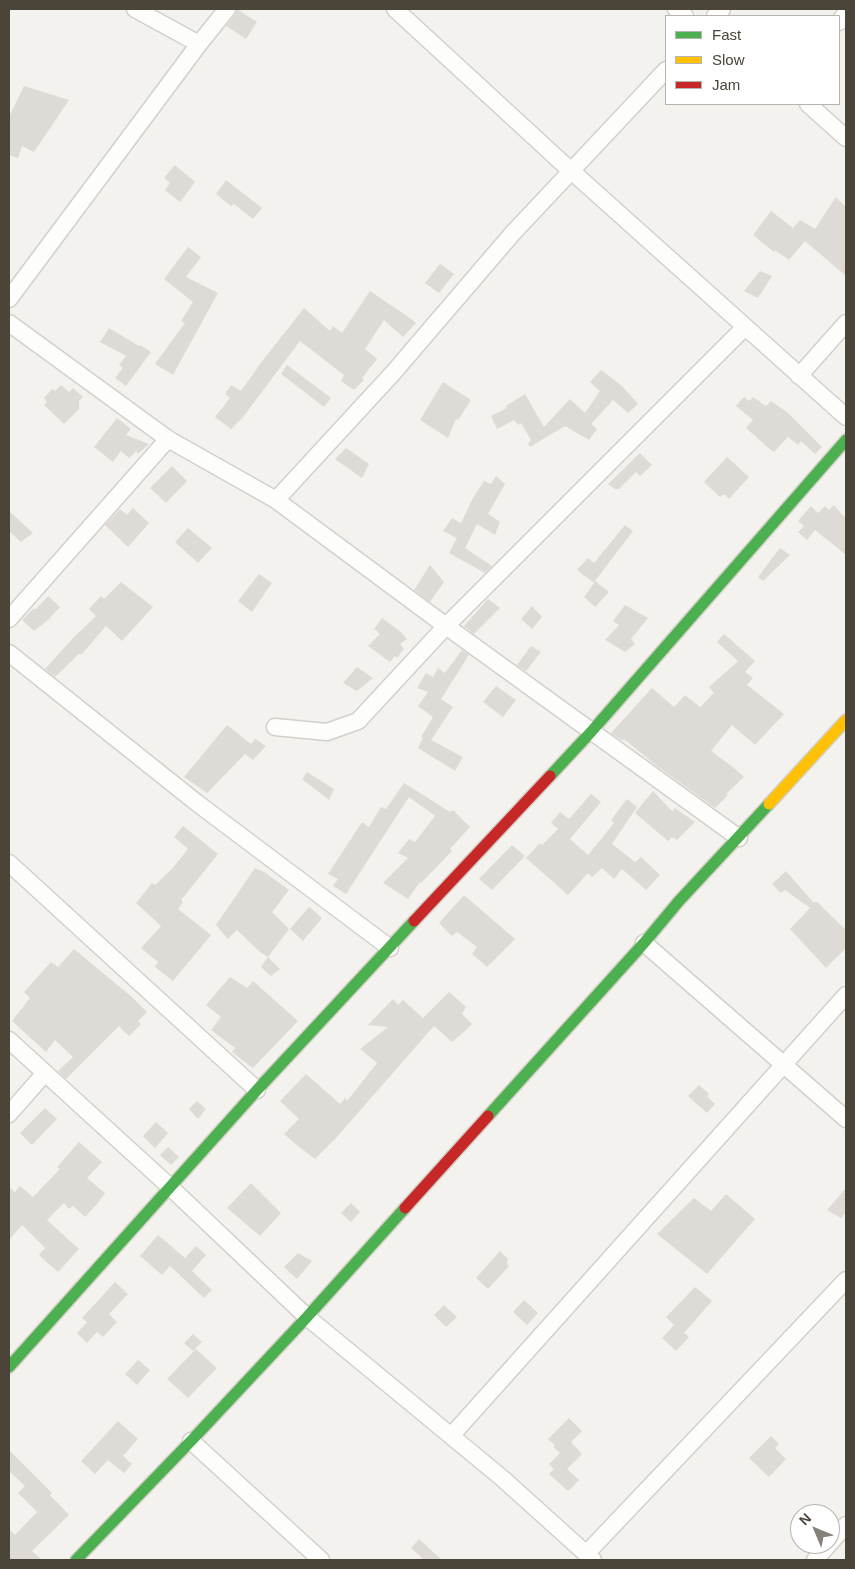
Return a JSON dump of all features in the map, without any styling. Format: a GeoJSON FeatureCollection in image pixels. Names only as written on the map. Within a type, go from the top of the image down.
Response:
{"type":"FeatureCollection","features":[{"type":"Feature","properties":{"kind":"street"},"geometry":{"type":"LineString","coordinates":[[135,9],[199,44]]}},
{"type":"Feature","properties":{"kind":"street"},"geometry":{"type":"LineString","coordinates":[[9,299],[227,9]]}},
{"type":"Feature","properties":{"kind":"street"},"geometry":{"type":"LineString","coordinates":[[395,9],[846,417]]}},
{"type":"Feature","properties":{"kind":"street"},"geometry":{"type":"LineString","coordinates":[[276,500],[393,373],[512,234],[665,71]]}},
{"type":"Feature","properties":{"kind":"street"},"geometry":{"type":"LineString","coordinates":[[809,105],[846,138]]}},
{"type":"Feature","properties":{"kind":"street"},"geometry":{"type":"LineString","coordinates":[[9,323],[168,439],[276,500],[446,626],[739,838]]}},
{"type":"Feature","properties":{"kind":"street"},"geometry":{"type":"LineString","coordinates":[[799,376],[846,323]]}},
{"type":"Feature","properties":{"kind":"street"},"geometry":{"type":"LineString","coordinates":[[274,726],[327,732],[358,721],[446,626],[745,327]]}},
{"type":"Feature","properties":{"kind":"street"},"geometry":{"type":"LineString","coordinates":[[9,618],[168,439]]}},
{"type":"Feature","properties":{"kind":"street"},"geometry":{"type":"LineString","coordinates":[[9,1367],[169,1186],[257,1090],[592,732],[846,440]]}},
{"type":"Feature","properties":{"kind":"street"},"geometry":{"type":"LineString","coordinates":[[9,653],[197,803],[390,948]]}},
{"type":"Feature","properties":{"kind":"street"},"geometry":{"type":"LineString","coordinates":[[80,1559],[307,1317],[644,943],[679,901],[846,720]]}},
{"type":"Feature","properties":{"kind":"street"},"geometry":{"type":"LineString","coordinates":[[9,863],[257,1090]]}},
{"type":"Feature","properties":{"kind":"street"},"geometry":{"type":"LineString","coordinates":[[644,943],[846,1119]]}},
{"type":"Feature","properties":{"kind":"street"},"geometry":{"type":"LineString","coordinates":[[451,1436],[846,995]]}},
{"type":"Feature","properties":{"kind":"street"},"geometry":{"type":"LineString","coordinates":[[9,1040],[169,1186],[307,1317],[502,1478],[589,1557],[846,1280]]}},
{"type":"Feature","properties":{"kind":"street"},"geometry":{"type":"LineString","coordinates":[[9,1114],[46,1073]]}},
{"type":"Feature","properties":{"kind":"street"},"geometry":{"type":"LineString","coordinates":[[191,1441],[321,1560]]}},
{"type":"Feature","properties":{"kind":"building"},"geometry":{"type":"Polygon","coordinates":[[[237,9],[257,22],[246,39],[226,26],[235,15],[237,9]]]}},
{"type":"Feature","properties":{"kind":"building"},"geometry":{"type":"Polygon","coordinates":[[[24,86],[69,100],[34,152],[22,146],[18,158],[9,155],[9,117],[24,86]]]}},
{"type":"Feature","properties":{"kind":"building"},"geometry":{"type":"Polygon","coordinates":[[[175,165],[195,182],[180,202],[165,190],[170,183],[164,178],[175,165]]]}},
{"type":"Feature","properties":{"kind":"building"},"geometry":{"type":"Polygon","coordinates":[[[226,180],[262,208],[253,219],[234,204],[231,206],[216,194],[226,180]]]}},
{"type":"Feature","properties":{"kind":"building"},"geometry":{"type":"Polygon","coordinates":[[[836,197],[846,207],[846,276],[805,241],[789,260],[775,250],[774,252],[753,235],[771,211],[793,228],[800,220],[815,229],[836,197]]]}},
{"type":"Feature","properties":{"kind":"building"},"geometry":{"type":"Polygon","coordinates":[[[188,247],[201,257],[186,277],[218,293],[173,375],[155,364],[185,323],[181,321],[193,302],[164,279],[188,247]]]}},
{"type":"Feature","properties":{"kind":"building"},"geometry":{"type":"Polygon","coordinates":[[[440,264],[454,274],[439,293],[425,283],[440,264]]]}},
{"type":"Feature","properties":{"kind":"building"},"geometry":{"type":"Polygon","coordinates":[[[760,271],[772,276],[758,298],[744,291],[760,271]]]}},
{"type":"Feature","properties":{"kind":"building"},"geometry":{"type":"Polygon","coordinates":[[[370,291],[416,323],[403,337],[384,320],[365,349],[377,359],[362,378],[364,380],[354,390],[341,381],[344,375],[300,341],[244,416],[231,429],[215,417],[230,398],[225,394],[231,385],[241,391],[304,308],[330,331],[333,326],[342,333],[370,291]]]}},
{"type":"Feature","properties":{"kind":"building"},"geometry":{"type":"Polygon","coordinates":[[[109,328],[151,352],[126,386],[115,378],[123,368],[119,365],[126,356],[100,342],[109,328]]]}},
{"type":"Feature","properties":{"kind":"building"},"geometry":{"type":"Polygon","coordinates":[[[287,365],[331,398],[324,407],[281,374],[287,365]]]}},
{"type":"Feature","properties":{"kind":"building"},"geometry":{"type":"Polygon","coordinates":[[[601,370],[622,386],[638,404],[628,413],[613,400],[591,424],[597,429],[589,440],[565,426],[530,447],[528,444],[531,440],[521,423],[518,425],[514,420],[497,429],[491,416],[507,408],[506,406],[525,394],[544,427],[570,399],[585,413],[600,391],[590,382],[601,370]]]}},
{"type":"Feature","properties":{"kind":"building"},"geometry":{"type":"Polygon","coordinates":[[[443,382],[471,400],[458,420],[456,419],[448,438],[420,420],[443,382]]]}},
{"type":"Feature","properties":{"kind":"building"},"geometry":{"type":"Polygon","coordinates":[[[61,385],[69,392],[73,388],[83,397],[79,401],[79,409],[64,424],[44,405],[47,402],[44,398],[52,389],[55,391],[61,385]]]}},
{"type":"Feature","properties":{"kind":"building"},"geometry":{"type":"Polygon","coordinates":[[[744,397],[749,401],[753,397],[766,406],[771,401],[787,412],[822,447],[815,454],[801,441],[798,445],[788,437],[774,452],[746,428],[753,420],[736,406],[744,397]]]}},
{"type":"Feature","properties":{"kind":"building"},"geometry":{"type":"Polygon","coordinates":[[[117,418],[131,429],[126,435],[149,444],[138,454],[136,451],[129,458],[121,451],[113,462],[94,447],[117,418]]]}},
{"type":"Feature","properties":{"kind":"building"},"geometry":{"type":"Polygon","coordinates":[[[346,448],[369,464],[362,478],[335,459],[346,448]]]}},
{"type":"Feature","properties":{"kind":"building"},"geometry":{"type":"Polygon","coordinates":[[[640,453],[652,465],[640,476],[636,472],[619,489],[615,489],[608,484],[640,453]]]}},
{"type":"Feature","properties":{"kind":"building"},"geometry":{"type":"Polygon","coordinates":[[[727,457],[749,477],[729,499],[724,494],[720,497],[704,482],[727,457]]]}},
{"type":"Feature","properties":{"kind":"building"},"geometry":{"type":"Polygon","coordinates":[[[172,466],[187,481],[166,503],[150,488],[172,466]]]}},
{"type":"Feature","properties":{"kind":"building"},"geometry":{"type":"Polygon","coordinates":[[[496,476],[505,484],[488,514],[500,522],[495,535],[477,524],[465,548],[492,566],[485,573],[449,553],[457,538],[443,531],[452,518],[461,523],[484,481],[491,484],[496,476]]]}},
{"type":"Feature","properties":{"kind":"building"},"geometry":{"type":"Polygon","coordinates":[[[834,505],[846,519],[846,555],[815,530],[807,540],[798,532],[804,526],[798,521],[811,506],[818,513],[825,506],[829,510],[834,505]]]}},
{"type":"Feature","properties":{"kind":"building"},"geometry":{"type":"Polygon","coordinates":[[[133,508],[149,523],[128,547],[105,525],[120,509],[127,515],[133,508]]]}},
{"type":"Feature","properties":{"kind":"building"},"geometry":{"type":"Polygon","coordinates":[[[9,511],[33,533],[21,542],[9,531],[9,511]]]}},
{"type":"Feature","properties":{"kind":"building"},"geometry":{"type":"Polygon","coordinates":[[[625,525],[633,531],[595,581],[609,592],[595,607],[584,597],[594,583],[577,570],[588,558],[594,563],[625,525]]]}},
{"type":"Feature","properties":{"kind":"building"},"geometry":{"type":"Polygon","coordinates":[[[188,528],[212,548],[198,563],[175,542],[188,528]]]}},
{"type":"Feature","properties":{"kind":"building"},"geometry":{"type":"Polygon","coordinates":[[[780,548],[790,555],[763,581],[758,577],[780,548]]]}},
{"type":"Feature","properties":{"kind":"building"},"geometry":{"type":"Polygon","coordinates":[[[430,565],[444,582],[430,602],[414,590],[430,565]]]}},
{"type":"Feature","properties":{"kind":"building"},"geometry":{"type":"Polygon","coordinates":[[[259,574],[272,583],[252,612],[238,601],[259,574]]]}},
{"type":"Feature","properties":{"kind":"building"},"geometry":{"type":"Polygon","coordinates":[[[121,582],[153,607],[122,641],[106,626],[81,655],[80,653],[55,677],[45,669],[96,616],[89,609],[101,596],[104,599],[121,582]]]}},
{"type":"Feature","properties":{"kind":"building"},"geometry":{"type":"Polygon","coordinates":[[[48,596],[60,607],[34,631],[22,620],[48,596]]]}},
{"type":"Feature","properties":{"kind":"building"},"geometry":{"type":"Polygon","coordinates":[[[488,599],[500,608],[474,634],[464,626],[488,599]]]}},
{"type":"Feature","properties":{"kind":"building"},"geometry":{"type":"Polygon","coordinates":[[[625,605],[648,618],[631,639],[635,644],[625,652],[605,640],[619,625],[613,621],[625,605]]]}},
{"type":"Feature","properties":{"kind":"building"},"geometry":{"type":"Polygon","coordinates":[[[532,606],[542,617],[532,629],[521,619],[532,606]]]}},
{"type":"Feature","properties":{"kind":"building"},"geometry":{"type":"Polygon","coordinates":[[[382,618],[401,632],[407,639],[400,644],[404,649],[397,658],[395,656],[390,662],[368,646],[380,634],[374,629],[382,618]]]}},
{"type":"Feature","properties":{"kind":"building"},"geometry":{"type":"Polygon","coordinates":[[[724,634],[755,661],[745,672],[753,678],[747,685],[784,714],[755,745],[732,725],[711,751],[744,777],[726,794],[728,795],[715,808],[625,740],[621,740],[611,733],[652,688],[674,707],[685,695],[700,707],[714,693],[709,687],[738,661],[717,642],[724,634]]]}},
{"type":"Feature","properties":{"kind":"building"},"geometry":{"type":"Polygon","coordinates":[[[531,646],[541,652],[526,671],[517,665],[531,646]]]}},
{"type":"Feature","properties":{"kind":"building"},"geometry":{"type":"Polygon","coordinates":[[[462,650],[469,655],[441,699],[453,707],[431,740],[463,757],[455,771],[418,748],[423,738],[421,737],[433,717],[418,706],[428,692],[417,688],[426,673],[433,677],[438,668],[445,673],[462,650]]]}},
{"type":"Feature","properties":{"kind":"building"},"geometry":{"type":"Polygon","coordinates":[[[357,667],[373,678],[357,691],[343,683],[357,667]]]}},
{"type":"Feature","properties":{"kind":"building"},"geometry":{"type":"Polygon","coordinates":[[[496,686],[516,700],[503,717],[483,702],[496,686]]]}},
{"type":"Feature","properties":{"kind":"building"},"geometry":{"type":"Polygon","coordinates":[[[227,725],[251,744],[255,739],[266,746],[253,760],[245,754],[207,793],[184,777],[227,725]]]}},
{"type":"Feature","properties":{"kind":"building"},"geometry":{"type":"Polygon","coordinates":[[[307,772],[334,789],[329,800],[302,779],[307,772]]]}},
{"type":"Feature","properties":{"kind":"building"},"geometry":{"type":"Polygon","coordinates":[[[404,783],[450,812],[453,810],[470,827],[450,849],[452,851],[420,882],[408,899],[383,883],[408,858],[398,853],[409,839],[415,842],[435,816],[409,797],[346,894],[333,886],[338,879],[328,874],[362,822],[369,827],[381,807],[386,809],[404,783]]]}},
{"type":"Feature","properties":{"kind":"building"},"geometry":{"type":"Polygon","coordinates":[[[653,791],[672,811],[675,808],[695,822],[677,840],[672,837],[668,841],[635,813],[653,791]]]}},
{"type":"Feature","properties":{"kind":"building"},"geometry":{"type":"Polygon","coordinates":[[[591,794],[601,802],[570,839],[588,855],[614,823],[611,820],[627,799],[637,807],[612,844],[635,862],[641,857],[660,875],[646,890],[622,869],[614,879],[602,868],[592,877],[588,873],[568,895],[526,858],[540,843],[542,845],[558,829],[551,823],[560,812],[569,819],[591,794]]]}},
{"type":"Feature","properties":{"kind":"building"},"geometry":{"type":"Polygon","coordinates":[[[183,826],[218,854],[181,900],[183,902],[178,909],[211,935],[173,981],[155,967],[158,962],[141,948],[161,926],[136,903],[152,883],[155,885],[172,869],[188,849],[174,837],[183,826]]]}},
{"type":"Feature","properties":{"kind":"building"},"geometry":{"type":"Polygon","coordinates":[[[512,845],[525,856],[492,890],[479,879],[512,845]]]}},
{"type":"Feature","properties":{"kind":"building"},"geometry":{"type":"Polygon","coordinates":[[[255,868],[264,872],[289,890],[272,912],[289,929],[268,957],[237,930],[228,939],[216,925],[255,868]]]}},
{"type":"Feature","properties":{"kind":"building"},"geometry":{"type":"Polygon","coordinates":[[[786,871],[814,903],[816,901],[846,930],[846,948],[826,968],[790,929],[810,908],[785,890],[781,893],[772,884],[786,871]]]}},
{"type":"Feature","properties":{"kind":"building"},"geometry":{"type":"Polygon","coordinates":[[[464,895],[515,939],[487,967],[472,954],[477,947],[457,932],[452,936],[439,923],[464,895]]]}},
{"type":"Feature","properties":{"kind":"building"},"geometry":{"type":"Polygon","coordinates":[[[309,907],[322,918],[303,941],[290,929],[309,907]]]}},
{"type":"Feature","properties":{"kind":"building"},"geometry":{"type":"Polygon","coordinates":[[[74,949],[132,997],[147,1012],[138,1021],[141,1024],[129,1036],[119,1026],[66,1079],[58,1071],[73,1057],[55,1040],[46,1052],[12,1021],[30,998],[24,992],[51,962],[58,967],[74,949]]]}},
{"type":"Feature","properties":{"kind":"building"},"geometry":{"type":"Polygon","coordinates":[[[268,957],[280,969],[271,976],[261,967],[268,957]]]}},
{"type":"Feature","properties":{"kind":"building"},"geometry":{"type":"Polygon","coordinates":[[[230,977],[247,988],[253,981],[298,1021],[253,1068],[232,1052],[235,1048],[211,1030],[221,1017],[206,1005],[230,977]]]}},
{"type":"Feature","properties":{"kind":"building"},"geometry":{"type":"Polygon","coordinates":[[[449,992],[466,1007],[462,1014],[472,1024],[464,1032],[452,1042],[434,1026],[336,1138],[315,1159],[284,1134],[299,1119],[280,1101],[306,1074],[340,1104],[345,1098],[347,1101],[377,1063],[360,1049],[388,1027],[368,1025],[393,999],[398,1005],[403,1000],[423,1018],[449,992]]]}},
{"type":"Feature","properties":{"kind":"building"},"geometry":{"type":"Polygon","coordinates":[[[699,1085],[709,1094],[707,1096],[715,1104],[707,1113],[688,1096],[699,1085]]]}},
{"type":"Feature","properties":{"kind":"building"},"geometry":{"type":"Polygon","coordinates":[[[197,1101],[206,1109],[198,1119],[189,1109],[197,1101]]]}},
{"type":"Feature","properties":{"kind":"building"},"geometry":{"type":"Polygon","coordinates":[[[45,1108],[57,1119],[32,1145],[20,1133],[45,1108]]]}},
{"type":"Feature","properties":{"kind":"building"},"geometry":{"type":"Polygon","coordinates":[[[156,1122],[168,1133],[155,1148],[143,1136],[156,1122]]]}},
{"type":"Feature","properties":{"kind":"building"},"geometry":{"type":"Polygon","coordinates":[[[79,1142],[102,1162],[87,1178],[105,1193],[85,1217],[73,1206],[69,1209],[64,1203],[47,1220],[79,1249],[58,1272],[39,1255],[45,1248],[22,1225],[9,1240],[9,1187],[15,1192],[20,1186],[33,1197],[60,1169],[57,1167],[79,1142]]]}},
{"type":"Feature","properties":{"kind":"building"},"geometry":{"type":"Polygon","coordinates":[[[168,1147],[179,1157],[171,1165],[160,1155],[168,1147]]]}},
{"type":"Feature","properties":{"kind":"building"},"geometry":{"type":"Polygon","coordinates":[[[251,1183],[281,1213],[260,1236],[227,1208],[251,1183]]]}},
{"type":"Feature","properties":{"kind":"building"},"geometry":{"type":"Polygon","coordinates":[[[846,1188],[846,1212],[841,1218],[827,1210],[846,1188]]]}},
{"type":"Feature","properties":{"kind":"building"},"geometry":{"type":"Polygon","coordinates":[[[726,1194],[755,1219],[707,1274],[657,1234],[694,1198],[711,1211],[726,1194]]]}},
{"type":"Feature","properties":{"kind":"building"},"geometry":{"type":"Polygon","coordinates":[[[351,1203],[360,1212],[351,1222],[341,1213],[351,1203]]]}},
{"type":"Feature","properties":{"kind":"building"},"geometry":{"type":"Polygon","coordinates":[[[158,1235],[185,1258],[196,1246],[206,1255],[192,1271],[212,1290],[204,1298],[170,1266],[162,1275],[140,1256],[158,1235]]]}},
{"type":"Feature","properties":{"kind":"building"},"geometry":{"type":"Polygon","coordinates":[[[500,1251],[508,1259],[507,1264],[509,1266],[488,1289],[476,1278],[500,1251]]]}},
{"type":"Feature","properties":{"kind":"building"},"geometry":{"type":"Polygon","coordinates":[[[298,1253],[312,1261],[297,1279],[284,1267],[298,1253]]]}},
{"type":"Feature","properties":{"kind":"building"},"geometry":{"type":"Polygon","coordinates":[[[115,1282],[128,1294],[109,1314],[117,1322],[103,1337],[97,1332],[87,1343],[77,1333],[87,1322],[82,1318],[115,1282]]]}},
{"type":"Feature","properties":{"kind":"building"},"geometry":{"type":"Polygon","coordinates":[[[695,1287],[712,1301],[684,1333],[689,1337],[676,1351],[662,1338],[674,1325],[666,1317],[695,1287]]]}},
{"type":"Feature","properties":{"kind":"building"},"geometry":{"type":"Polygon","coordinates":[[[524,1300],[538,1313],[527,1325],[513,1312],[524,1300]]]}},
{"type":"Feature","properties":{"kind":"building"},"geometry":{"type":"Polygon","coordinates":[[[444,1305],[457,1317],[446,1327],[434,1315],[444,1305]]]}},
{"type":"Feature","properties":{"kind":"building"},"geometry":{"type":"Polygon","coordinates":[[[193,1334],[202,1342],[193,1351],[184,1343],[193,1334]]]}},
{"type":"Feature","properties":{"kind":"building"},"geometry":{"type":"Polygon","coordinates":[[[196,1349],[217,1368],[188,1398],[167,1379],[196,1349]]]}},
{"type":"Feature","properties":{"kind":"building"},"geometry":{"type":"Polygon","coordinates":[[[138,1360],[150,1370],[137,1385],[125,1374],[138,1360]]]}},
{"type":"Feature","properties":{"kind":"building"},"geometry":{"type":"Polygon","coordinates":[[[569,1418],[582,1431],[571,1442],[582,1454],[567,1469],[579,1480],[568,1491],[549,1474],[554,1469],[549,1464],[560,1453],[548,1439],[569,1418]]]}},
{"type":"Feature","properties":{"kind":"building"},"geometry":{"type":"Polygon","coordinates":[[[118,1421],[138,1439],[123,1456],[132,1464],[124,1473],[108,1460],[95,1474],[81,1461],[118,1421]]]}},
{"type":"Feature","properties":{"kind":"building"},"geometry":{"type":"Polygon","coordinates":[[[771,1436],[779,1444],[775,1448],[786,1459],[769,1477],[749,1458],[771,1436]]]}},
{"type":"Feature","properties":{"kind":"building"},"geometry":{"type":"Polygon","coordinates":[[[9,1450],[52,1493],[50,1495],[69,1515],[32,1551],[42,1560],[9,1560],[9,1529],[15,1535],[37,1512],[18,1493],[25,1486],[9,1471],[9,1450]]]}},
{"type":"Feature","properties":{"kind":"building"},"geometry":{"type":"Polygon","coordinates":[[[419,1539],[442,1560],[424,1560],[411,1548],[419,1539]]]}},
{"type":"Feature","properties":{"kind":"traffic: fast"},"geometry":{"type":"LineString","coordinates":[[550,776],[591,732],[846,440]]}},
{"type":"Feature","properties":{"kind":"traffic: fast"},"geometry":{"type":"LineString","coordinates":[[488,1116],[644,943],[679,901],[769,804]]}},
{"type":"Feature","properties":{"kind":"traffic: fast"},"geometry":{"type":"LineString","coordinates":[[9,1367],[257,1090],[414,921]]}},
{"type":"Feature","properties":{"kind":"traffic: fast"},"geometry":{"type":"LineString","coordinates":[[76,1560],[307,1317],[405,1208]]}},
{"type":"Feature","properties":{"kind":"traffic: slow"},"geometry":{"type":"LineString","coordinates":[[769,804],[846,720]]}},
{"type":"Feature","properties":{"kind":"traffic: jam"},"geometry":{"type":"LineString","coordinates":[[414,921],[550,776]]}},
{"type":"Feature","properties":{"kind":"traffic: jam"},"geometry":{"type":"LineString","coordinates":[[405,1208],[488,1116]]}}]}
